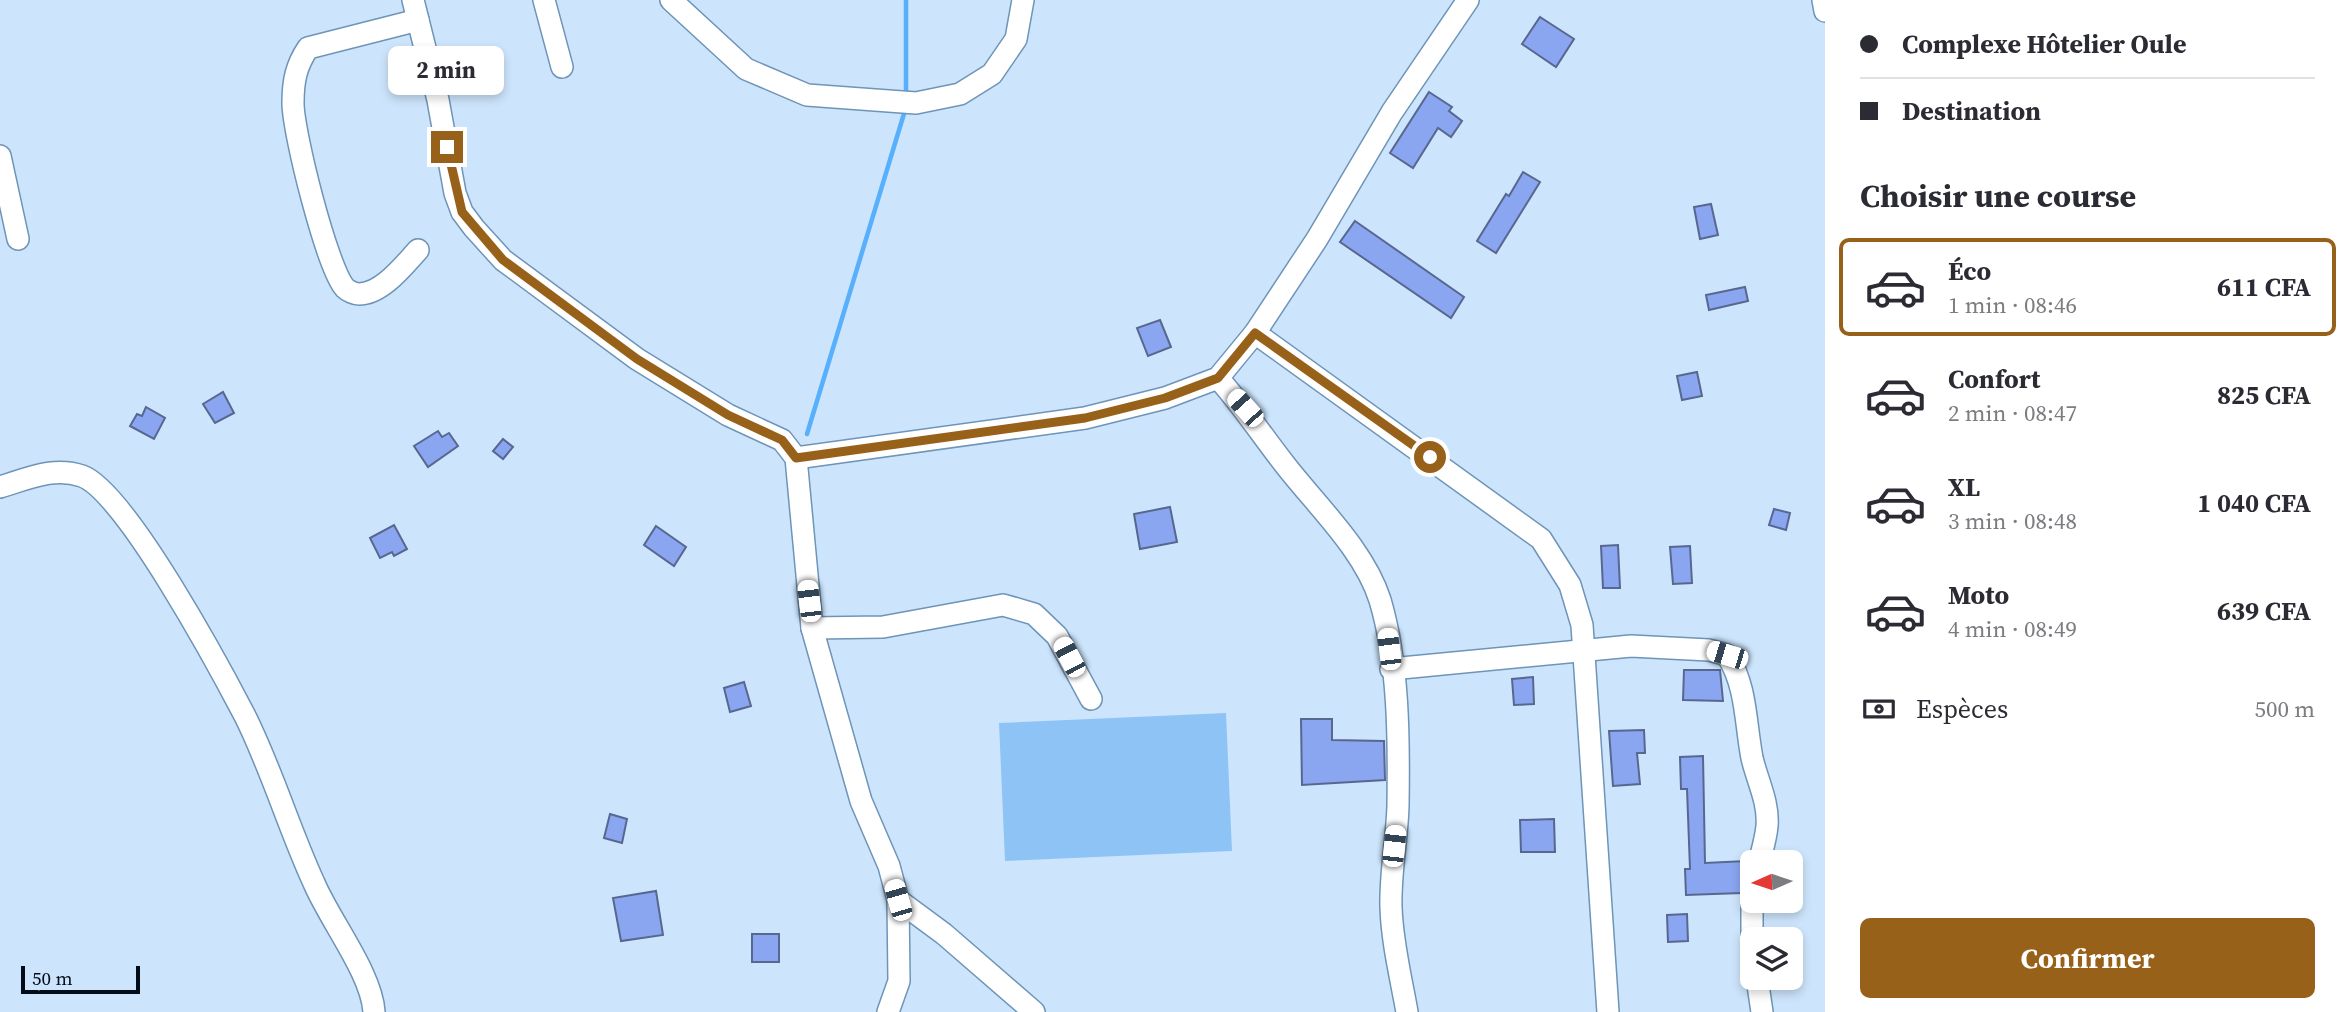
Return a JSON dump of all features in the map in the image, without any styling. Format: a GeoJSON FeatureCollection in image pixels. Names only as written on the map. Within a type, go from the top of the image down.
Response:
{"type":"FeatureCollection","features":[{"type":"Feature","properties":{"kind":"street"},"geometry":{"type":"LineString","coordinates":[[544,0],[562,66]]}},
{"type":"Feature","properties":{"kind":"street"},"geometry":{"type":"LineString","coordinates":[[671,0],[746,69],[807,95],[860,101],[916,103],[961,94],[992,74],[1016,39],[1023,0]]}},
{"type":"Feature","properties":{"kind":"street"},"geometry":{"type":"LineString","coordinates":[[796,458],[1085,418],[1165,398],[1218,378],[1255,333],[1349,188],[1392,112],[1468,0]]}},
{"type":"Feature","properties":{"kind":"street"},"geometry":{"type":"LineString","coordinates":[[1823,0],[1825,11]]}},
{"type":"Feature","properties":{"kind":"street"},"geometry":{"type":"LineString","coordinates":[[418,250],[388,281],[369,292],[357,294],[346,290],[331,263],[293,106],[298,63],[308,47],[415,10],[438,100],[455,193],[462,212],[474,228],[503,260],[637,359],[728,415],[782,440],[796,458],[813,628],[861,801],[889,866],[898,900],[899,981],[888,1012]]}},
{"type":"Feature","properties":{"kind":"street"},"geometry":{"type":"LineString","coordinates":[[0,156],[18,239]]}},
{"type":"Feature","properties":{"kind":"street"},"geometry":{"type":"LineString","coordinates":[[1255,333],[1541,539],[1570,584],[1580,611],[1608,1012]]}},
{"type":"Feature","properties":{"kind":"street"},"geometry":{"type":"LineString","coordinates":[[1218,378],[1245,408],[1283,462],[1365,567],[1379,599],[1391,669],[1398,808],[1391,865],[1391,909],[1407,1012]]}},
{"type":"Feature","properties":{"kind":"street"},"geometry":{"type":"LineString","coordinates":[[0,487],[50,472],[83,476],[109,494],[141,538],[245,718],[314,885],[352,958],[367,979],[374,1012]]}},
{"type":"Feature","properties":{"kind":"street"},"geometry":{"type":"LineString","coordinates":[[813,628],[883,627],[1003,605],[1034,614],[1057,636],[1091,699]]}},
{"type":"Feature","properties":{"kind":"street"},"geometry":{"type":"LineString","coordinates":[[1391,669],[1631,646],[1709,650],[1727,655],[1738,673],[1744,694],[1753,761],[1765,802],[1767,825],[1762,850]]}},
{"type":"Feature","properties":{"kind":"street"},"geometry":{"type":"LineString","coordinates":[[898,900],[944,934],[1034,1012]]}},
{"type":"Feature","properties":{"kind":"street"},"geometry":{"type":"LineString","coordinates":[[1759,990],[1762,1012]]}},
{"type":"Feature","properties":{"kind":"shaded area"},"geometry":{"type":"Polygon","coordinates":[[[1226,713],[1232,851],[1005,861],[999,723],[1226,713]]]}},
{"type":"Feature","properties":{"kind":"building"},"geometry":{"type":"Polygon","coordinates":[[[1540,17],[1574,39],[1556,67],[1522,44],[1540,17]]]}},
{"type":"Feature","properties":{"kind":"building"},"geometry":{"type":"Polygon","coordinates":[[[1429,92],[1452,107],[1449,111],[1462,121],[1451,137],[1438,128],[1413,168],[1390,153],[1429,92]]]}},
{"type":"Feature","properties":{"kind":"building"},"geometry":{"type":"Polygon","coordinates":[[[1523,172],[1540,182],[1496,253],[1477,241],[1523,172]]]}},
{"type":"Feature","properties":{"kind":"building"},"geometry":{"type":"Polygon","coordinates":[[[1711,204],[1718,235],[1700,239],[1694,207],[1711,204]]]}},
{"type":"Feature","properties":{"kind":"building"},"geometry":{"type":"Polygon","coordinates":[[[1355,221],[1464,297],[1451,318],[1340,242],[1355,221]]]}},
{"type":"Feature","properties":{"kind":"building"},"geometry":{"type":"Polygon","coordinates":[[[1745,287],[1748,301],[1709,310],[1706,295],[1745,287]]]}},
{"type":"Feature","properties":{"kind":"building"},"geometry":{"type":"Polygon","coordinates":[[[1160,320],[1171,347],[1148,356],[1137,328],[1160,320]]]}},
{"type":"Feature","properties":{"kind":"building"},"geometry":{"type":"Polygon","coordinates":[[[1697,372],[1702,396],[1682,400],[1677,376],[1697,372]]]}},
{"type":"Feature","properties":{"kind":"building"},"geometry":{"type":"Polygon","coordinates":[[[223,392],[234,413],[215,423],[203,404],[223,392]]]}},
{"type":"Feature","properties":{"kind":"building"},"geometry":{"type":"Polygon","coordinates":[[[146,407],[165,418],[154,439],[130,426],[137,414],[142,416],[146,407]]]}},
{"type":"Feature","properties":{"kind":"building"},"geometry":{"type":"Polygon","coordinates":[[[438,431],[442,437],[449,433],[458,446],[428,467],[414,446],[438,431]]]}},
{"type":"Feature","properties":{"kind":"building"},"geometry":{"type":"Polygon","coordinates":[[[503,439],[513,447],[503,459],[493,451],[503,439]]]}},
{"type":"Feature","properties":{"kind":"building"},"geometry":{"type":"Polygon","coordinates":[[[1170,507],[1177,542],[1140,549],[1134,514],[1170,507]]]}},
{"type":"Feature","properties":{"kind":"building"},"geometry":{"type":"Polygon","coordinates":[[[1774,509],[1790,513],[1786,530],[1769,525],[1774,509]]]}},
{"type":"Feature","properties":{"kind":"building"},"geometry":{"type":"Polygon","coordinates":[[[394,525],[407,549],[394,556],[392,552],[380,558],[370,538],[394,525]]]}},
{"type":"Feature","properties":{"kind":"building"},"geometry":{"type":"Polygon","coordinates":[[[656,526],[686,547],[674,566],[644,545],[656,526]]]}},
{"type":"Feature","properties":{"kind":"building"},"geometry":{"type":"Polygon","coordinates":[[[1618,545],[1620,588],[1603,588],[1601,546],[1618,545]]]}},
{"type":"Feature","properties":{"kind":"building"},"geometry":{"type":"Polygon","coordinates":[[[1690,546],[1692,583],[1673,584],[1670,547],[1690,546]]]}},
{"type":"Feature","properties":{"kind":"building"},"geometry":{"type":"Polygon","coordinates":[[[1684,670],[1720,670],[1723,701],[1683,700],[1684,670]]]}},
{"type":"Feature","properties":{"kind":"building"},"geometry":{"type":"Polygon","coordinates":[[[1533,677],[1534,704],[1514,705],[1512,679],[1533,677]]]}},
{"type":"Feature","properties":{"kind":"building"},"geometry":{"type":"Polygon","coordinates":[[[744,682],[751,706],[730,712],[724,688],[744,682]]]}},
{"type":"Feature","properties":{"kind":"building"},"geometry":{"type":"Polygon","coordinates":[[[1301,719],[1332,719],[1332,740],[1384,741],[1385,780],[1302,785],[1301,719]]]}},
{"type":"Feature","properties":{"kind":"building"},"geometry":{"type":"Polygon","coordinates":[[[1644,730],[1645,753],[1637,753],[1640,784],[1613,786],[1609,731],[1644,730]]]}},
{"type":"Feature","properties":{"kind":"building"},"geometry":{"type":"Polygon","coordinates":[[[1703,756],[1705,863],[1740,861],[1740,893],[1686,895],[1685,869],[1690,869],[1687,789],[1681,789],[1680,757],[1703,756]]]}},
{"type":"Feature","properties":{"kind":"building"},"geometry":{"type":"Polygon","coordinates":[[[610,814],[627,819],[622,843],[604,838],[610,814]]]}},
{"type":"Feature","properties":{"kind":"building"},"geometry":{"type":"Polygon","coordinates":[[[1554,819],[1555,852],[1521,852],[1520,820],[1554,819]]]}},
{"type":"Feature","properties":{"kind":"building"},"geometry":{"type":"Polygon","coordinates":[[[656,891],[663,935],[621,941],[613,898],[656,891]]]}},
{"type":"Feature","properties":{"kind":"building"},"geometry":{"type":"Polygon","coordinates":[[[1687,914],[1688,941],[1668,942],[1667,915],[1687,914]]]}},
{"type":"Feature","properties":{"kind":"building"},"geometry":{"type":"Polygon","coordinates":[[[752,934],[779,934],[779,962],[752,962],[752,934]]]}},
{"type":"Feature","properties":{"kind":"waterway"},"geometry":{"type":"LineString","coordinates":[[906,0],[906,95]]}},
{"type":"Feature","properties":{"kind":"waterway"},"geometry":{"type":"LineString","coordinates":[[807,434],[906,107]]}},
{"type":"Feature","properties":{"kind":"route"},"geometry":{"type":"LineString","coordinates":[[447,147],[455,193],[462,212],[503,260],[685,392],[782,440],[796,458],[1085,418],[1165,398],[1218,378],[1255,333],[1430,457]]}}]}
